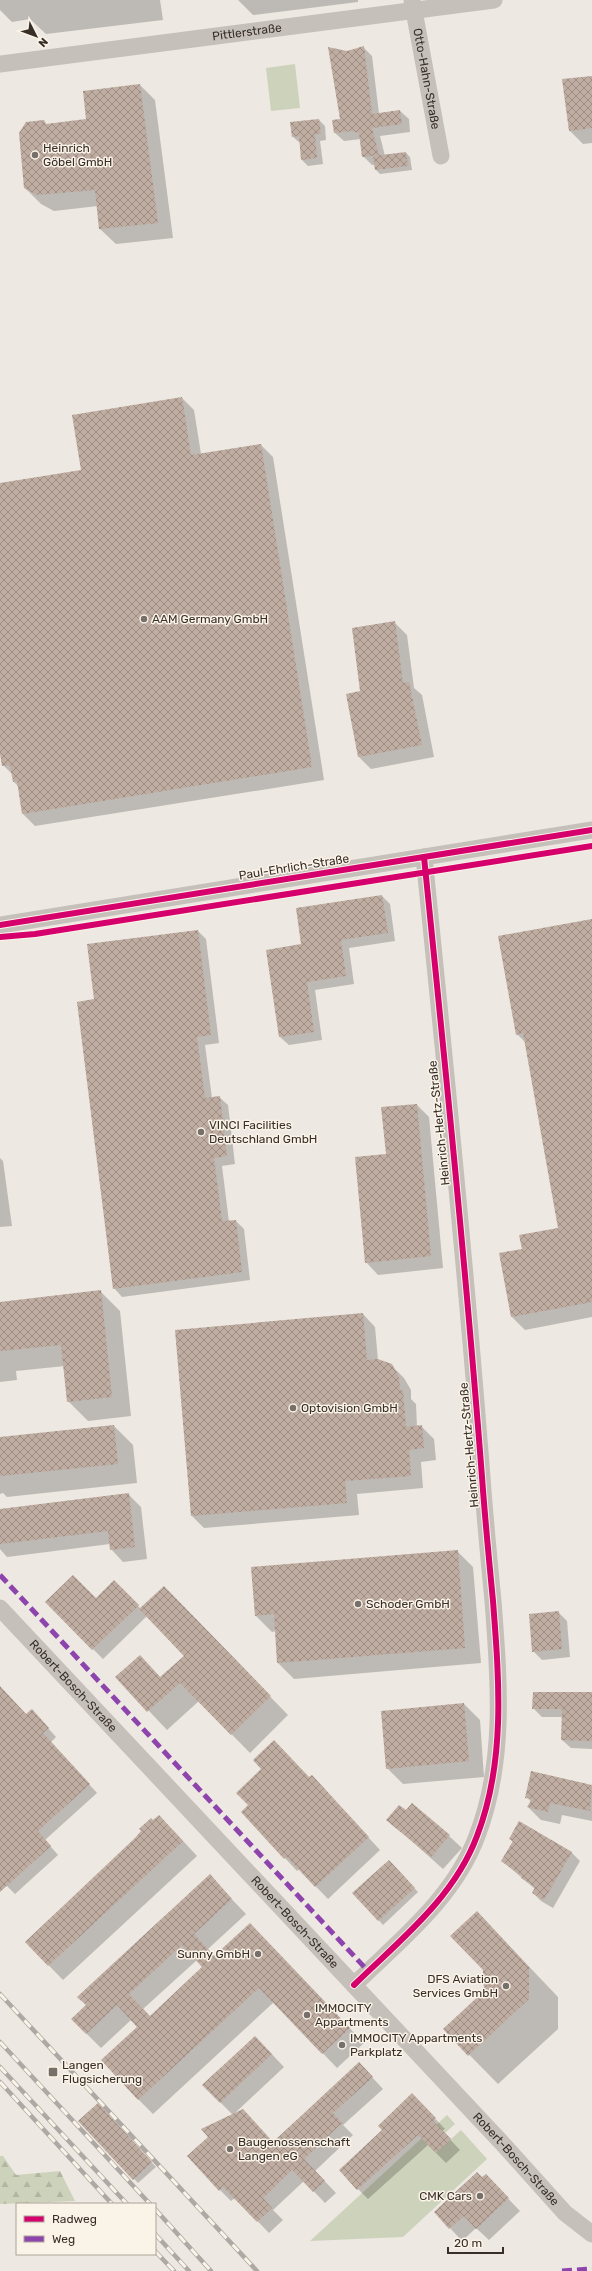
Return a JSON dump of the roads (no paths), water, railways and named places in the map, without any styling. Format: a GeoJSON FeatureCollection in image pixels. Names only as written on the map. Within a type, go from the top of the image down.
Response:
{"type":"FeatureCollection","features":[{"type":"Feature","properties":{"kind":"street","name":"Pittlerstraße"},"geometry":{"type":"LineString","coordinates":[[0,64],[413,5],[494,0]]}},
{"type":"Feature","properties":{"kind":"street","name":"Otto-Hahn-Straße"},"geometry":{"type":"LineString","coordinates":[[413,5],[441,156]]}},
{"type":"Feature","properties":{"kind":"street","name":"Paul-Ehrlich-Straße"},"geometry":{"type":"LineString","coordinates":[[0,925],[592,830]]}},
{"type":"Feature","properties":{"kind":"street","name":"Heinrich-Hertz-Straße"},"geometry":{"type":"LineString","coordinates":[[354,1985],[436,1904],[456,1879],[469,1857],[479,1833],[493,1780],[498,1727],[498,1666],[475,1381],[424,857]]}},
{"type":"Feature","properties":{"kind":"street","name":"Robert-Bosch-Straße"},"geometry":{"type":"LineString","coordinates":[[0,1608],[354,1985],[565,2213],[592,2234]]}},
{"type":"Feature","properties":{"kind":"railway"},"geometry":{"type":"LineString","coordinates":[[0,1994],[257,2271]]}},
{"type":"Feature","properties":{"kind":"railway"},"geometry":{"type":"LineString","coordinates":[[0,2042],[149,2203]]}},
{"type":"Feature","properties":{"kind":"railway"},"geometry":{"type":"LineString","coordinates":[[0,2067],[126,2203]]}},
{"type":"Feature","properties":{"kind":"railway"},"geometry":{"type":"LineString","coordinates":[[0,2082],[111,2203]]}},
{"type":"Feature","properties":{"kind":"railway"},"geometry":{"type":"LineString","coordinates":[[156,2210],[211,2271]]}},
{"type":"Feature","properties":{"kind":"railway"},"geometry":{"type":"LineString","coordinates":[[156,2235],[189,2271]]}},
{"type":"Feature","properties":{"kind":"railway"},"geometry":{"type":"LineString","coordinates":[[156,2252],[174,2271]]}},
{"type":"Feature","properties":{"kind":"place","name":"Heinrich Göbel GmbH"},"geometry":{"type":"Point","coordinates":[35,155]}},
{"type":"Feature","properties":{"kind":"place","name":"AAM Germany GmbH"},"geometry":{"type":"Point","coordinates":[144,619]}},
{"type":"Feature","properties":{"kind":"place","name":"VINCI Facilities Deutschland GmbH"},"geometry":{"type":"Point","coordinates":[201,1132]}},
{"type":"Feature","properties":{"kind":"place","name":"Optovision GmbH"},"geometry":{"type":"Point","coordinates":[293,1408]}},
{"type":"Feature","properties":{"kind":"place","name":"Schoder GmbH"},"geometry":{"type":"Point","coordinates":[358,1604]}},
{"type":"Feature","properties":{"kind":"place","name":"Sunny GmbH"},"geometry":{"type":"Point","coordinates":[258,1954]}},
{"type":"Feature","properties":{"kind":"place","name":"DFS Aviation Services GmbH"},"geometry":{"type":"Point","coordinates":[506,1986]}},
{"type":"Feature","properties":{"kind":"place","name":"IMMOCITY Appartments"},"geometry":{"type":"Point","coordinates":[307,2015]}},
{"type":"Feature","properties":{"kind":"place","name":"IMMOCITY Appartments Parkplatz"},"geometry":{"type":"Point","coordinates":[342,2045]}},
{"type":"Feature","properties":{"kind":"place","name":"Langen Flugsicherung"},"geometry":{"type":"Point","coordinates":[53,2072]}},
{"type":"Feature","properties":{"kind":"place","name":"Baugenossenschaft Langen eG"},"geometry":{"type":"Point","coordinates":[230,2149]}},
{"type":"Feature","properties":{"kind":"place","name":"CMK Cars"},"geometry":{"type":"Point","coordinates":[480,2196]}}]}
